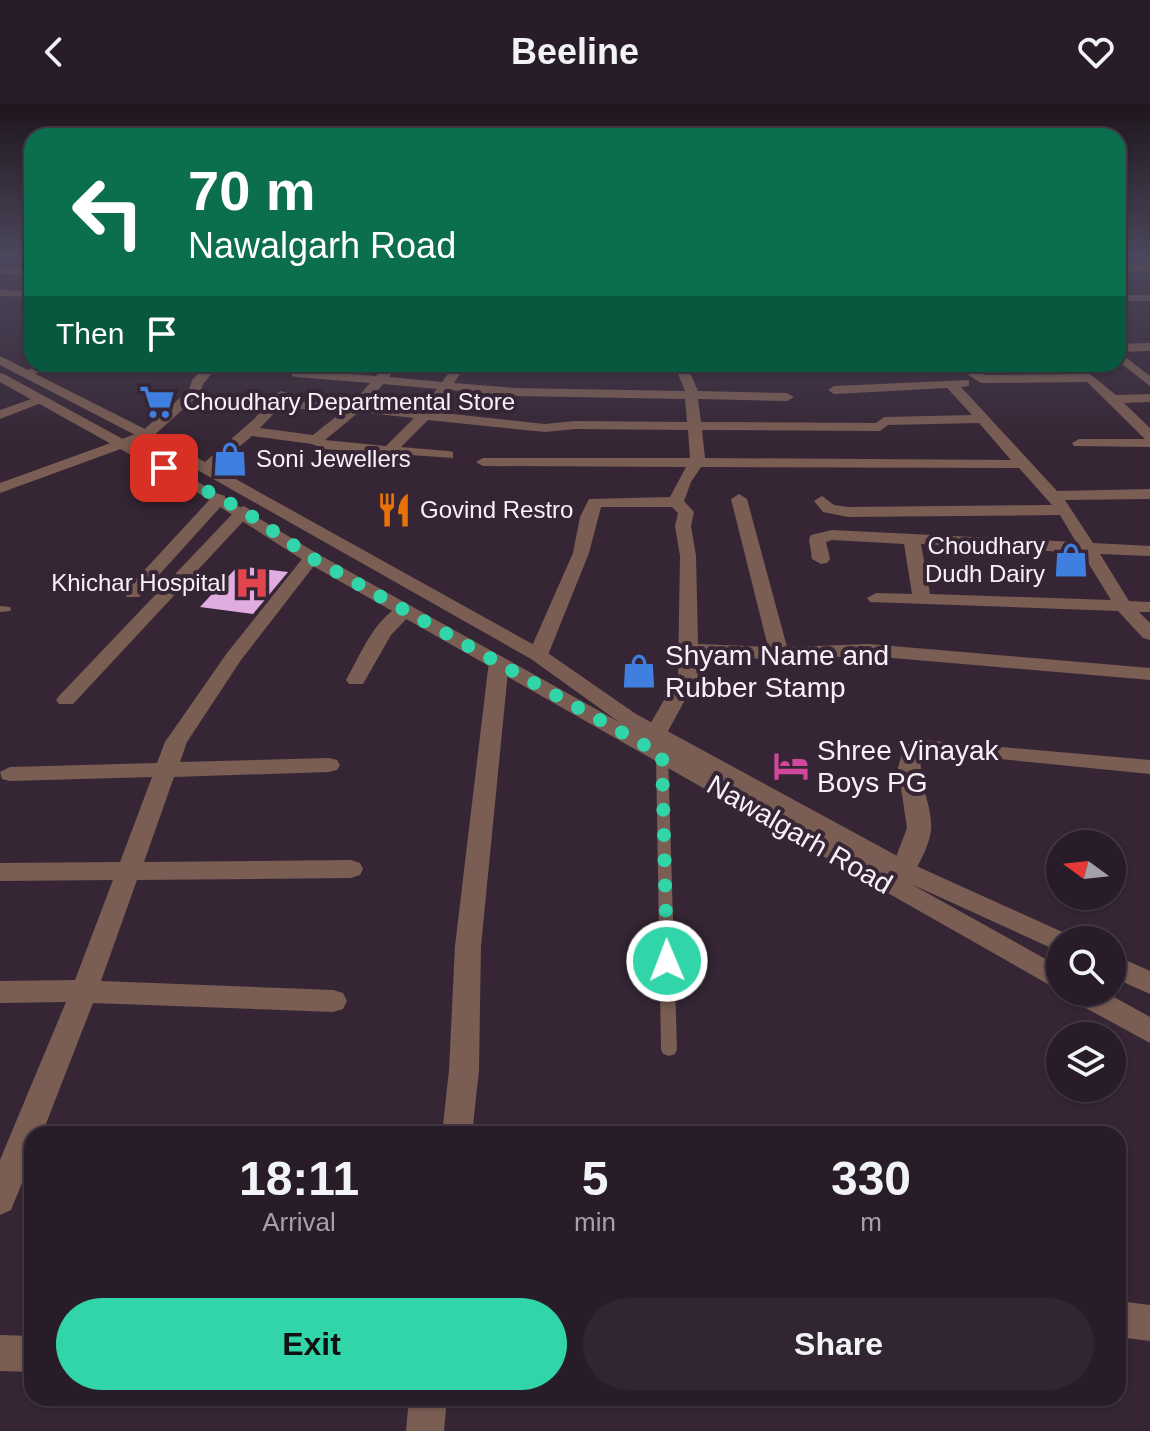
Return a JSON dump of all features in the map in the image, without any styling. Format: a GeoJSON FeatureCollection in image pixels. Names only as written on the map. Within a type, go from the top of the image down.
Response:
{"type":"FeatureCollection","features":[{"type":"Feature","properties":{"kind":"street"},"geometry":{"type":"LineString","coordinates":[[1126,348],[1150,347]]}},
{"type":"Feature","properties":{"kind":"street"},"geometry":{"type":"LineString","coordinates":[[0,360],[24,372]]}},
{"type":"Feature","properties":{"kind":"street"},"geometry":{"type":"LineString","coordinates":[[1126,362],[1150,382]]}},
{"type":"Feature","properties":{"kind":"street"},"geometry":{"type":"LineString","coordinates":[[0,488],[146,435],[195,391],[197,383],[207,372]]}},
{"type":"Feature","properties":{"kind":"street"},"geometry":{"type":"LineString","coordinates":[[204,469],[276,404],[286,393],[296,372]]}},
{"type":"Feature","properties":{"kind":"street"},"geometry":{"type":"LineString","coordinates":[[320,372],[515,392],[787,397]]}},
{"type":"Feature","properties":{"kind":"street"},"geometry":{"type":"LineString","coordinates":[[316,440],[356,408],[385,372]]}},
{"type":"Feature","properties":{"kind":"street"},"geometry":{"type":"LineString","coordinates":[[389,451],[425,415],[454,372]]}},
{"type":"Feature","properties":{"kind":"street"},"geometry":{"type":"LineString","coordinates":[[676,502],[683,482],[698,461],[691,393],[683,372]]}},
{"type":"Feature","properties":{"kind":"street"},"geometry":{"type":"LineString","coordinates":[[834,390],[986,383],[970,372]]}},
{"type":"Feature","properties":{"kind":"street"},"geometry":{"type":"LineString","coordinates":[[27,373],[146,435],[538,655],[629,719],[903,870],[1046,936]]}},
{"type":"Feature","properties":{"kind":"street","name":"Nawalgarh Road"},"geometry":{"type":"LineString","coordinates":[[0,377],[244,511],[312,558],[1046,972]]}},
{"type":"Feature","properties":{"kind":"street"},"geometry":{"type":"LineString","coordinates":[[981,379],[1090,378],[1150,436]]}},
{"type":"Feature","properties":{"kind":"street"},"geometry":{"type":"LineString","coordinates":[[951,384],[1054,496],[1092,550],[1124,607],[1150,634]]}},
{"type":"Feature","properties":{"kind":"street"},"geometry":{"type":"LineString","coordinates":[[1113,399],[1150,398]]}},
{"type":"Feature","properties":{"kind":"street"},"geometry":{"type":"LineString","coordinates":[[0,415],[42,400]]}},
{"type":"Feature","properties":{"kind":"street"},"geometry":{"type":"LineString","coordinates":[[276,404],[356,408],[532,427],[825,428],[880,427],[884,421],[982,419]]}},
{"type":"Feature","properties":{"kind":"street"},"geometry":{"type":"LineString","coordinates":[[249,431],[316,440],[324,445],[448,455]]}},
{"type":"Feature","properties":{"kind":"street"},"geometry":{"type":"LineString","coordinates":[[1079,443],[1150,443]]}},
{"type":"Feature","properties":{"kind":"street"},"geometry":{"type":"LineString","coordinates":[[483,462],[1022,464]]}},
{"type":"Feature","properties":{"kind":"street"},"geometry":{"type":"LineString","coordinates":[[1054,496],[1150,494]]}},
{"type":"Feature","properties":{"kind":"street"},"geometry":{"type":"LineString","coordinates":[[133,593],[219,499]]}},
{"type":"Feature","properties":{"kind":"street"},"geometry":{"type":"LineString","coordinates":[[739,499],[779,653]]}},
{"type":"Feature","properties":{"kind":"street"},"geometry":{"type":"LineString","coordinates":[[822,501],[829,509],[848,512],[1065,510]]}},
{"type":"Feature","properties":{"kind":"street"},"geometry":{"type":"LineString","coordinates":[[538,655],[581,553],[588,517],[595,502],[676,502],[686,512],[683,526],[688,556],[688,676],[656,733]]}},
{"type":"Feature","properties":{"kind":"street"},"geometry":{"type":"LineString","coordinates":[[66,700],[244,511]]}},
{"type":"Feature","properties":{"kind":"street"},"geometry":{"type":"LineString","coordinates":[[821,559],[817,539],[823,536],[1150,551]]}},
{"type":"Feature","properties":{"kind":"street"},"geometry":{"type":"LineString","coordinates":[[912,540],[922,599]]}},
{"type":"Feature","properties":{"kind":"street"},"geometry":{"type":"LineString","coordinates":[[28,1126],[84,991],[176,742],[209,693],[312,558]]}},
{"type":"Feature","properties":{"kind":"street"},"geometry":{"type":"LineString","coordinates":[[356,680],[394,618],[433,598]]}},
{"type":"Feature","properties":{"kind":"street"},"geometry":{"type":"LineString","coordinates":[[876,598],[1150,607]]}},
{"type":"Feature","properties":{"kind":"street"},"geometry":{"type":"LineString","coordinates":[[689,649],[779,653],[869,650],[1150,674]]}},
{"type":"Feature","properties":{"kind":"street"},"geometry":{"type":"LineString","coordinates":[[458,1126],[464,1070],[470,931],[499,661]]}},
{"type":"Feature","properties":{"kind":"street"},"geometry":{"type":"LineString","coordinates":[[903,870],[919,835],[908,767],[912,751],[922,747],[949,747],[1150,767]]}},
{"type":"Feature","properties":{"kind":"street"},"geometry":{"type":"LineString","coordinates":[[10,774],[329,765]]}},
{"type":"Feature","properties":{"kind":"street"},"geometry":{"type":"LineString","coordinates":[[0,872],[351,869]]}},
{"type":"Feature","properties":{"kind":"street"},"geometry":{"type":"LineString","coordinates":[[1126,972],[1150,983]]}},
{"type":"Feature","properties":{"kind":"street"},"geometry":{"type":"LineString","coordinates":[[0,992],[84,991],[333,1001]]}},
{"type":"Feature","properties":{"kind":"street"},"geometry":{"type":"LineString","coordinates":[[1106,1006],[1150,1031]]}},
{"type":"Feature","properties":{"kind":"street"},"geometry":{"type":"LineString","coordinates":[[0,1199],[17,1153]]}},
{"type":"Feature","properties":{"kind":"street"},"geometry":{"type":"LineString","coordinates":[[1126,1320],[1150,1323]]}},
{"type":"Feature","properties":{"kind":"street"},"geometry":{"type":"LineString","coordinates":[[0,1353],[24,1354]]}},
{"type":"Feature","properties":{"kind":"street"},"geometry":{"type":"LineString","coordinates":[[425,1431],[427,1406]]}},
{"type":"Feature","properties":{"kind":"lane"},"geometry":{"type":"LineString","coordinates":[[662,755],[669,1049]]}},
{"type":"Feature","properties":{"kind":"building"},"geometry":{"type":"Polygon","coordinates":[[[346,454],[380,456],[370,470],[335,467],[346,454]]]}},
{"type":"Feature","properties":{"kind":"building"},"geometry":{"type":"Polygon","coordinates":[[[238,566],[288,572],[253,614],[200,607],[238,566]]]}},
{"type":"Feature","properties":{"kind":"place","name":"Choudhary Departmental Store"},"geometry":{"type":"Point","coordinates":[157,402]}},
{"type":"Feature","properties":{"kind":"place","name":"Soni Jewellers"},"geometry":{"type":"Point","coordinates":[230,459]}},
{"type":"Feature","properties":{"kind":"place","name":"Govind Restro"},"geometry":{"type":"Point","coordinates":[394,510]}},
{"type":"Feature","properties":{"kind":"place","name":"Choudhary Dudh Dairy"},"geometry":{"type":"Point","coordinates":[1071,560]}},
{"type":"Feature","properties":{"kind":"place","name":"Khichar Hospital"},"geometry":{"type":"Point","coordinates":[252,583]}},
{"type":"Feature","properties":{"kind":"place","name":"Shyam Name and Rubber Stamp"},"geometry":{"type":"Point","coordinates":[639,671]}},
{"type":"Feature","properties":{"kind":"place","name":"Shree Vinayak Boys PG"},"geometry":{"type":"Point","coordinates":[791,766]}},
{"type":"Feature","properties":{"kind":"route"},"geometry":{"type":"LineString","coordinates":[[164,468],[206,494],[244,511],[312,558],[429,621],[662,755],[667,961]]}}]}
